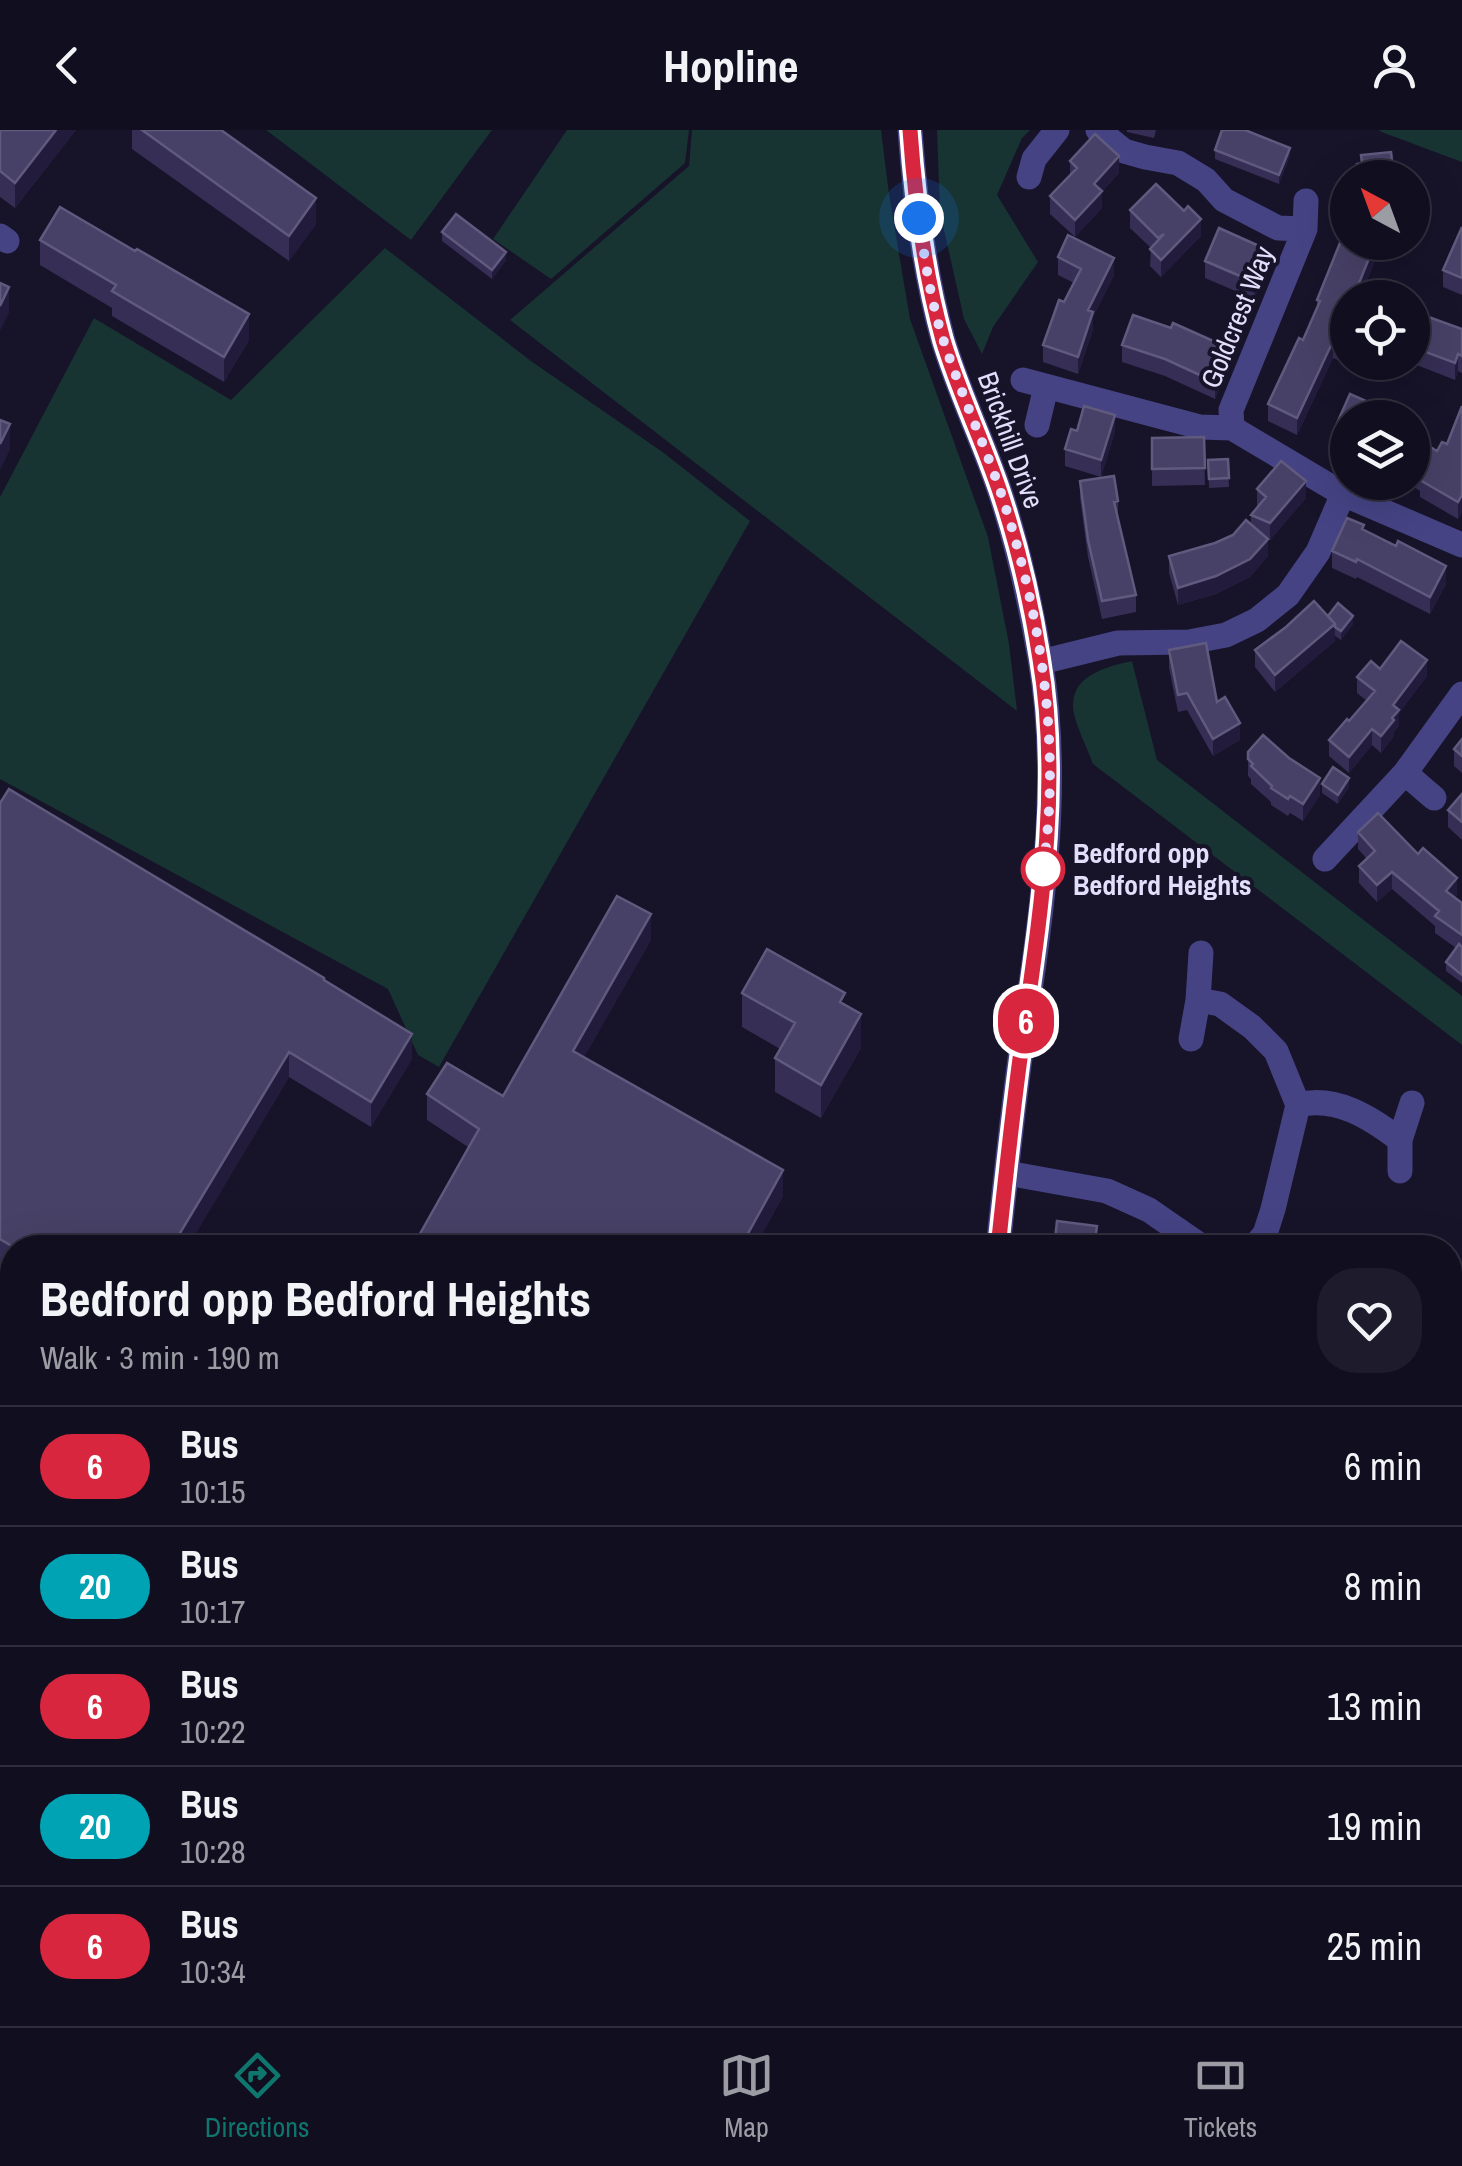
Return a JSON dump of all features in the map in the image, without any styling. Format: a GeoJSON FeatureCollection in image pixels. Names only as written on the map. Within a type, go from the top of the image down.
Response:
{"type":"FeatureCollection","features":[{"type":"Feature","properties":{"kind":"street","name":"Brickhill Drive"},"geometry":{"type":"LineString","coordinates":[[910,130],[914,188],[928,278],[944,344],[999,489],[1024,570],[1049,722],[1049,793],[1037,940],[999,1235]]}},
{"type":"Feature","properties":{"kind":"street"},"geometry":{"type":"LineString","coordinates":[[1029,177],[1034,160],[1056,130]]}},
{"type":"Feature","properties":{"kind":"street","name":"Goldcrest Way"},"geometry":{"type":"LineString","coordinates":[[1098,130],[1124,151],[1178,163],[1206,180],[1224,200],[1278,228],[1304,229]]}},
{"type":"Feature","properties":{"kind":"street","name":"Goldcrest Way"},"geometry":{"type":"LineString","coordinates":[[1232,428],[1231,410],[1304,229],[1306,201]]}},
{"type":"Feature","properties":{"kind":"street"},"geometry":{"type":"LineString","coordinates":[[1037,425],[1035,384],[1200,427],[1232,428],[1330,486]]}},
{"type":"Feature","properties":{"kind":"street"},"geometry":{"type":"LineString","coordinates":[[1041,662],[1118,644],[1189,642],[1226,635],[1257,620],[1288,595],[1318,552],[1340,500]]}},
{"type":"Feature","properties":{"kind":"street"},"geometry":{"type":"LineString","coordinates":[[1357,500],[1462,545]]}},
{"type":"Feature","properties":{"kind":"street"},"geometry":{"type":"LineString","coordinates":[[1325,859],[1404,772],[1462,694]]}},
{"type":"Feature","properties":{"kind":"street"},"geometry":{"type":"LineString","coordinates":[[1404,772],[1434,798]]}},
{"type":"Feature","properties":{"kind":"street"},"geometry":{"type":"LineString","coordinates":[[1190,1039],[1198,1000],[1201,952]]}},
{"type":"Feature","properties":{"kind":"street"},"geometry":{"type":"LineString","coordinates":[[1198,1000],[1220,1004],[1276,1051],[1298,1104],[1264,1235]]}},
{"type":"Feature","properties":{"kind":"street"},"geometry":{"type":"LineString","coordinates":[[1298,1104],[1312,1101],[1340,1105],[1400,1140]]}},
{"type":"Feature","properties":{"kind":"street"},"geometry":{"type":"LineString","coordinates":[[1400,1171],[1400,1140],[1412,1103]]}},
{"type":"Feature","properties":{"kind":"street"},"geometry":{"type":"LineString","coordinates":[[1006,1173],[1107,1191],[1150,1210],[1186,1235]]}},
{"type":"Feature","properties":{"kind":"green space"},"geometry":{"type":"Polygon","coordinates":[[[266,130],[492,130],[411,240],[266,130]]]}},
{"type":"Feature","properties":{"kind":"green space"},"geometry":{"type":"Polygon","coordinates":[[[567,130],[689,130],[685,163],[551,279],[493,239],[567,130]]]}},
{"type":"Feature","properties":{"kind":"green space"},"geometry":{"type":"Polygon","coordinates":[[[692,130],[881,130],[910,319],[988,537],[1009,644],[1017,711],[510,320],[689,166],[692,130]]]}},
{"type":"Feature","properties":{"kind":"green space"},"geometry":{"type":"Polygon","coordinates":[[[937,130],[1030,130],[1022,138],[997,195],[1038,262],[993,327],[982,354],[964,319],[940,212],[937,130]]]}},
{"type":"Feature","properties":{"kind":"green space"},"geometry":{"type":"Polygon","coordinates":[[[1378,130],[1462,130],[1462,162],[1384,133],[1378,130]]]}},
{"type":"Feature","properties":{"kind":"green space"},"geometry":{"type":"Polygon","coordinates":[[[385,248],[531,361],[664,453],[750,521],[439,1067],[418,1055],[388,989],[0,779],[0,497],[94,318],[231,400],[385,248]]]}},
{"type":"Feature","properties":{"kind":"green space"},"geometry":{"type":"Polygon","coordinates":[[[1132,661],[1157,760],[1462,996],[1462,1045],[1093,764],[1075,718],[1075,694],[1079,685],[1094,673],[1132,661]]]}},
{"type":"Feature","properties":{"kind":"building"},"geometry":{"type":"Polygon","coordinates":[[[0,130],[56,130],[15,183],[0,171],[0,130]]]}},
{"type":"Feature","properties":{"kind":"building"},"geometry":{"type":"Polygon","coordinates":[[[142,130],[221,130],[316,198],[289,236],[142,130]]]}},
{"type":"Feature","properties":{"kind":"building"},"geometry":{"type":"Polygon","coordinates":[[[1222,130],[1245,130],[1290,148],[1279,175],[1215,150],[1222,130]]]}},
{"type":"Feature","properties":{"kind":"building"},"geometry":{"type":"Polygon","coordinates":[[[1095,134],[1119,156],[1094,184],[1102,191],[1075,220],[1050,196],[1077,168],[1070,161],[1095,134]]]}},
{"type":"Feature","properties":{"kind":"building"},"geometry":{"type":"Polygon","coordinates":[[[1391,152],[1392,160],[1362,160],[1361,155],[1391,152]]]}},
{"type":"Feature","properties":{"kind":"building"},"geometry":{"type":"Polygon","coordinates":[[[1156,184],[1184,211],[1188,206],[1201,219],[1161,260],[1150,249],[1164,234],[1158,238],[1130,210],[1156,184]]]}},
{"type":"Feature","properties":{"kind":"building"},"geometry":{"type":"Polygon","coordinates":[[[60,207],[249,314],[224,357],[112,291],[116,285],[40,240],[60,207]]]}},
{"type":"Feature","properties":{"kind":"building"},"geometry":{"type":"Polygon","coordinates":[[[456,214],[506,252],[492,270],[442,232],[456,214]]]}},
{"type":"Feature","properties":{"kind":"building"},"geometry":{"type":"Polygon","coordinates":[[[1462,227],[1462,278],[1443,270],[1462,227]]]}},
{"type":"Feature","properties":{"kind":"building"},"geometry":{"type":"Polygon","coordinates":[[[1219,228],[1268,250],[1254,282],[1205,261],[1219,228]]]}},
{"type":"Feature","properties":{"kind":"building"},"geometry":{"type":"Polygon","coordinates":[[[1068,235],[1114,258],[1088,310],[1093,312],[1078,357],[1043,345],[1059,300],[1064,302],[1081,269],[1058,257],[1068,235]]]}},
{"type":"Feature","properties":{"kind":"building"},"geometry":{"type":"Polygon","coordinates":[[[1333,260],[1368,260],[1360,280],[1330,280],[1330,347],[1297,418],[1268,404],[1299,338],[1303,340],[1320,301],[1317,300],[1333,260]]]}},
{"type":"Feature","properties":{"kind":"building"},"geometry":{"type":"Polygon","coordinates":[[[0,283],[9,287],[0,306],[0,283]]]}},
{"type":"Feature","properties":{"kind":"building"},"geometry":{"type":"Polygon","coordinates":[[[1133,315],[1171,328],[1173,323],[1229,348],[1215,382],[1122,345],[1133,315]]]}},
{"type":"Feature","properties":{"kind":"building"},"geometry":{"type":"Polygon","coordinates":[[[1430,317],[1462,329],[1462,356],[1458,354],[1455,363],[1430,354],[1430,317]]]}},
{"type":"Feature","properties":{"kind":"building"},"geometry":{"type":"Polygon","coordinates":[[[1084,406],[1115,415],[1101,460],[1065,449],[1071,429],[1077,431],[1084,406]]]}},
{"type":"Feature","properties":{"kind":"building"},"geometry":{"type":"Polygon","coordinates":[[[1462,406],[1462,495],[1458,502],[1430,486],[1430,447],[1437,451],[1442,442],[1447,444],[1462,406]]]}},
{"type":"Feature","properties":{"kind":"building"},"geometry":{"type":"Polygon","coordinates":[[[0,420],[10,424],[0,444],[0,420]]]}},
{"type":"Feature","properties":{"kind":"building"},"geometry":{"type":"Polygon","coordinates":[[[1204,437],[1205,468],[1152,469],[1152,438],[1204,437]]]}},
{"type":"Feature","properties":{"kind":"building"},"geometry":{"type":"Polygon","coordinates":[[[1228,459],[1229,478],[1209,479],[1208,460],[1228,459]]]}},
{"type":"Feature","properties":{"kind":"building"},"geometry":{"type":"Polygon","coordinates":[[[1281,461],[1306,481],[1270,523],[1251,515],[1266,497],[1257,489],[1281,461]]]}},
{"type":"Feature","properties":{"kind":"building"},"geometry":{"type":"Polygon","coordinates":[[[1114,476],[1118,501],[1114,502],[1136,595],[1102,601],[1080,481],[1114,476]]]}},
{"type":"Feature","properties":{"kind":"building"},"geometry":{"type":"Polygon","coordinates":[[[1347,518],[1396,546],[1398,541],[1446,566],[1430,597],[1357,559],[1356,562],[1332,551],[1347,518]]]}},
{"type":"Feature","properties":{"kind":"building"},"geometry":{"type":"Polygon","coordinates":[[[1246,520],[1268,539],[1250,559],[1216,576],[1178,588],[1169,556],[1233,535],[1246,520]]]}},
{"type":"Feature","properties":{"kind":"building"},"geometry":{"type":"Polygon","coordinates":[[[1314,601],[1335,624],[1275,675],[1255,650],[1314,601]]]}},
{"type":"Feature","properties":{"kind":"building"},"geometry":{"type":"Polygon","coordinates":[[[1338,603],[1353,616],[1341,631],[1328,616],[1338,603]]]}},
{"type":"Feature","properties":{"kind":"building"},"geometry":{"type":"Polygon","coordinates":[[[1401,641],[1427,660],[1393,705],[1399,710],[1394,720],[1381,736],[1372,729],[1349,757],[1329,740],[1375,691],[1357,677],[1371,661],[1380,669],[1401,641]]]}},
{"type":"Feature","properties":{"kind":"building"},"geometry":{"type":"Polygon","coordinates":[[[1206,643],[1217,702],[1225,697],[1240,723],[1213,739],[1187,693],[1178,695],[1169,650],[1206,643]]]}},
{"type":"Feature","properties":{"kind":"building"},"geometry":{"type":"Polygon","coordinates":[[[1263,735],[1320,778],[1303,804],[1271,788],[1251,766],[1248,752],[1263,735]]]}},
{"type":"Feature","properties":{"kind":"building"},"geometry":{"type":"Polygon","coordinates":[[[1462,739],[1462,756],[1454,749],[1462,739]]]}},
{"type":"Feature","properties":{"kind":"building"},"geometry":{"type":"Polygon","coordinates":[[[1333,767],[1349,778],[1338,795],[1322,784],[1333,767]]]}},
{"type":"Feature","properties":{"kind":"building"},"geometry":{"type":"Polygon","coordinates":[[[9,789],[412,1034],[371,1102],[289,1052],[179,1235],[0,1235],[0,803],[9,789]]]}},
{"type":"Feature","properties":{"kind":"building"},"geometry":{"type":"Polygon","coordinates":[[[1462,794],[1462,822],[1448,810],[1462,794]]]}},
{"type":"Feature","properties":{"kind":"building"},"geometry":{"type":"Polygon","coordinates":[[[1378,813],[1418,854],[1423,848],[1457,878],[1446,891],[1462,903],[1462,935],[1435,916],[1439,911],[1392,872],[1377,885],[1359,866],[1375,851],[1358,832],[1378,813]]]}},
{"type":"Feature","properties":{"kind":"building"},"geometry":{"type":"Polygon","coordinates":[[[617,896],[651,914],[573,1051],[783,1170],[747,1235],[419,1235],[479,1129],[427,1094],[447,1063],[503,1096],[617,896]]]}},
{"type":"Feature","properties":{"kind":"building"},"geometry":{"type":"Polygon","coordinates":[[[1459,944],[1462,947],[1462,975],[1446,962],[1459,944]]]}},
{"type":"Feature","properties":{"kind":"building"},"geometry":{"type":"Polygon","coordinates":[[[767,949],[845,993],[840,1002],[861,1014],[821,1085],[775,1058],[795,1023],[742,993],[767,949]]]}},
{"type":"Feature","properties":{"kind":"building"},"geometry":{"type":"Polygon","coordinates":[[[1057,1221],[1097,1226],[1096,1235],[1055,1235],[1057,1221]]]}},
{"type":"Feature","properties":{"kind":"bus line","name":"6"},"geometry":{"type":"LineString","coordinates":[[910,130],[914,188],[928,278],[944,344],[999,489],[1024,570],[1049,722],[1050,774],[1037,940],[999,1235]]}},
{"type":"Feature","properties":{"kind":"place","name":"Bedford opp Bedford Heights"},"geometry":{"type":"Point","coordinates":[1043,869]}},
{"type":"Feature","properties":{"kind":"route"},"geometry":{"type":"LineString","coordinates":[[919,218],[944,344],[999,489],[1024,570],[1049,722],[1050,774],[1043,869]]}}]}
